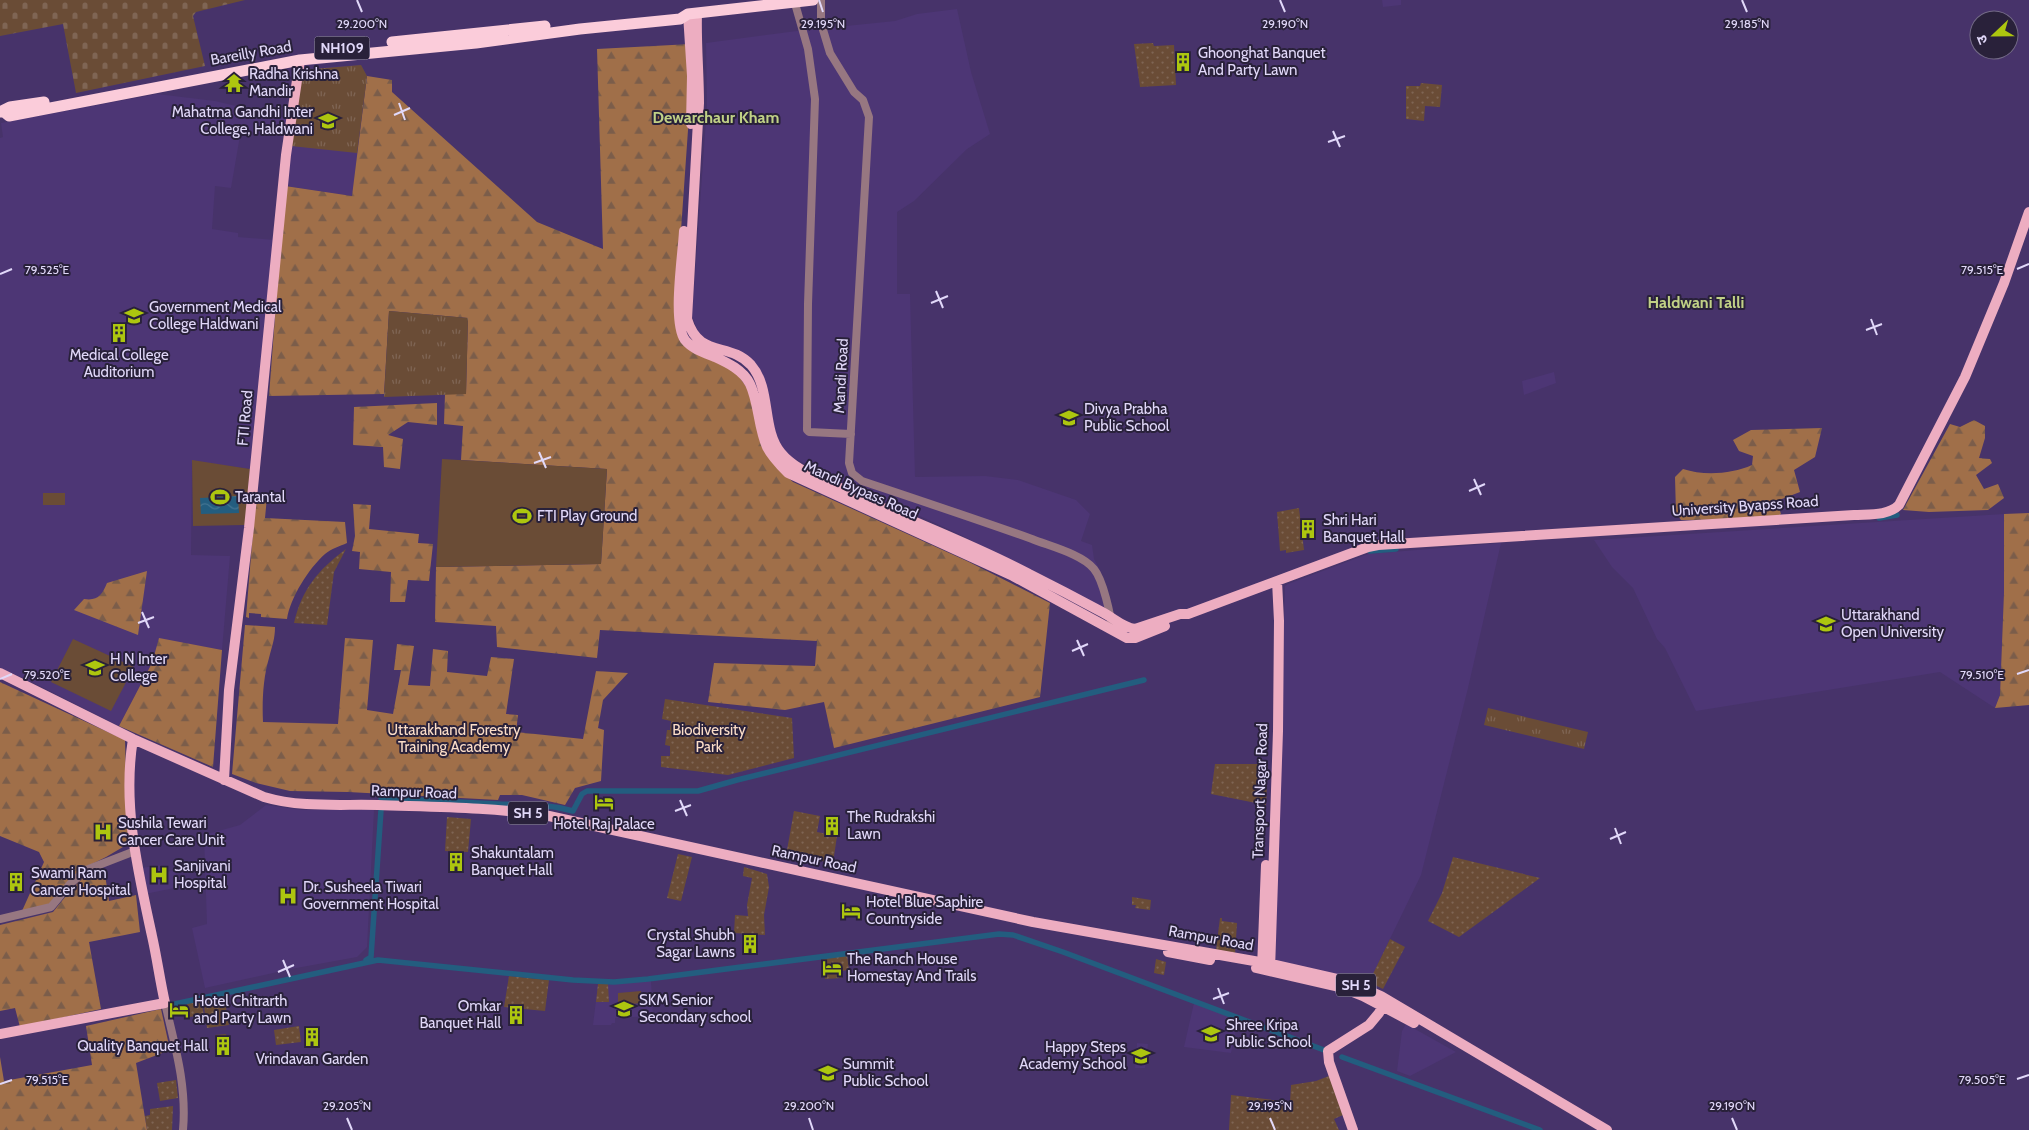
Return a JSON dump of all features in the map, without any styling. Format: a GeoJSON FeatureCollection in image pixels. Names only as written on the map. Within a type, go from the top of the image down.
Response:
{"type":"FeatureCollection","features":[{"type":"Feature","properties":{"kind":"highway","name":"Bareilly Road"},"geometry":{"type":"LineString","coordinates":[[2,112],[9,116],[59,103],[299,56],[680,19],[690,14],[812,0]]}},
{"type":"Feature","properties":{"kind":"main road","name":"Mandi Bypass Road"},"geometry":{"type":"LineString","coordinates":[[690,14],[696,35],[699,103],[687,319],[696,338],[703,344],[744,360],[752,366],[760,383],[773,440],[780,453],[792,464],[851,494],[1015,567],[1101,611],[1128,628],[1135,629],[1180,614],[1188,614],[1277,581]]}},
{"type":"Feature","properties":{"kind":"main road","name":"Mandi Bypass Road"},"geometry":{"type":"LineString","coordinates":[[690,14],[692,76],[690,161],[678,311],[680,329],[685,340],[695,348],[722,360],[744,374],[751,386],[766,446],[775,460],[788,473],[982,560],[1126,638],[1135,638],[1183,619],[1188,614]]}},
{"type":"Feature","properties":{"kind":"main road","name":"FTI Road"},"geometry":{"type":"LineString","coordinates":[[224,780],[230,681],[253,491],[286,155],[299,56]]}},
{"type":"Feature","properties":{"kind":"main road","name":"University Byapss Road"},"geometry":{"type":"LineString","coordinates":[[1277,581],[1368,546],[1854,515],[1887,512],[1894,509],[1899,504],[1966,378],[2004,283],[2029,212]]}},
{"type":"Feature","properties":{"kind":"main road","name":"Transport Nagar Road"},"geometry":{"type":"LineString","coordinates":[[1266,967],[1273,793],[1275,618],[1278,612],[1277,581]]}},
{"type":"Feature","properties":{"kind":"main road","name":"Rampur Road"},"geometry":{"type":"LineString","coordinates":[[0,673],[133,739],[264,797],[298,804],[475,809],[548,816],[1072,930],[1079,934],[1266,967],[1336,982],[1363,996],[1384,1003]]}},
{"type":"Feature","properties":{"kind":"main road"},"geometry":{"type":"LineString","coordinates":[[0,1034],[165,1003],[134,852],[129,795],[133,739]]}},
{"type":"Feature","properties":{"kind":"main road"},"geometry":{"type":"LineString","coordinates":[[131,754],[140,747],[147,745]]}},
{"type":"Feature","properties":{"kind":"main road"},"geometry":{"type":"LineString","coordinates":[[1353,1130],[1330,1067],[1328,1051],[1368,1026],[1375,1020],[1384,1003],[1596,1130]]}},
{"type":"Feature","properties":{"kind":"main road","name":"SH 5"},"geometry":{"type":"LineString","coordinates":[[1384,1003],[1607,1130]]}},
{"type":"Feature","properties":{"kind":"street","name":"Mandi Road"},"geometry":{"type":"LineString","coordinates":[[821,0],[821,23],[830,53],[854,92],[863,100],[869,117],[849,463],[852,473],[857,478],[982,521],[1078,557],[1094,569],[1110,607],[1112,630]]}},
{"type":"Feature","properties":{"kind":"street"},"geometry":{"type":"LineString","coordinates":[[795,1],[808,49],[815,99],[808,304],[807,430],[809,432],[852,434]]}},
{"type":"Feature","properties":{"kind":"street"},"geometry":{"type":"LineString","coordinates":[[1100,623],[1105,598]]}},
{"type":"Feature","properties":{"kind":"street"},"geometry":{"type":"LineString","coordinates":[[0,919],[51,907],[70,884],[86,870],[134,852]]}},
{"type":"Feature","properties":{"kind":"street"},"geometry":{"type":"LineString","coordinates":[[165,1003],[181,1069],[184,1101],[182,1130]]}},
{"type":"Feature","properties":{"kind":"shaded area"},"geometry":{"type":"Polygon","coordinates":[[[1382,0],[1401,0],[1401,5],[1383,7],[1382,0]]]}},
{"type":"Feature","properties":{"kind":"shaded area"},"geometry":{"type":"Polygon","coordinates":[[[957,9],[971,72],[990,134],[967,149],[914,201],[897,212],[897,294],[910,294],[915,477],[985,476],[1018,480],[1076,500],[1090,514],[1081,541],[1092,545],[1094,559],[1101,572],[1113,615],[961,535],[789,456],[776,437],[751,359],[700,337],[692,316],[707,106],[706,43],[895,21],[917,14],[957,9]]]}},
{"type":"Feature","properties":{"kind":"shaded area","name":"Mahatma Gandhi Inter College, Haldwani"},"geometry":{"type":"Polygon","coordinates":[[[361,65],[367,76],[352,196],[285,186],[289,151],[326,67],[361,65]]]}},
{"type":"Feature","properties":{"kind":"shaded area","name":"Government Medical College Haldwani"},"geometry":{"type":"Polygon","coordinates":[[[157,94],[215,101],[287,118],[284,137],[241,130],[231,188],[215,186],[212,229],[238,233],[238,237],[275,240],[250,469],[192,461],[191,555],[230,556],[222,650],[159,639],[152,663],[119,726],[0,668],[0,138],[3,137],[1,123],[157,94]]]}},
{"type":"Feature","properties":{"kind":"shaded area"},"geometry":{"type":"Polygon","coordinates":[[[1554,372],[1556,383],[1524,395],[1522,381],[1554,372]]]}},
{"type":"Feature","properties":{"kind":"shaded area","name":"Divya Prabha Public School"},"geometry":{"type":"Polygon","coordinates":[[[1061,414],[1077,414],[1077,423],[1060,422],[1061,414]]]}},
{"type":"Feature","properties":{"kind":"shaded area","name":"Uttarakhand Open University"},"geometry":{"type":"Polygon","coordinates":[[[2004,514],[2004,592],[2000,695],[1995,708],[1940,672],[1696,711],[1665,648],[1657,639],[1633,588],[1612,567],[1594,540],[2004,514]]]}},
{"type":"Feature","properties":{"kind":"shaded area"},"geometry":{"type":"Polygon","coordinates":[[[1501,543],[1468,688],[1421,875],[1369,982],[1275,961],[1285,586],[1368,554],[1501,543]]]}},
{"type":"Feature","properties":{"kind":"shaded area","name":"Dr. Susheela Tiwari Government Hospital"},"geometry":{"type":"Polygon","coordinates":[[[266,805],[302,810],[374,810],[367,947],[357,957],[205,988],[192,928],[207,924],[204,835],[240,825],[266,805]]]}},
{"type":"Feature","properties":{"kind":"shaded area","name":"Sanjivani Hospital"},"geometry":{"type":"Polygon","coordinates":[[[161,865],[162,873],[175,870],[179,887],[145,894],[141,868],[161,865]]]}},
{"type":"Feature","properties":{"kind":"shaded area","name":"SKM Senior Secondary school"},"geometry":{"type":"Polygon","coordinates":[[[651,981],[653,1016],[615,1018],[615,1023],[611,1025],[593,1025],[598,984],[651,981]]]}},
{"type":"Feature","properties":{"kind":"shaded area","name":"Shree Kripa Public School"},"geometry":{"type":"Polygon","coordinates":[[[1194,1003],[1238,1020],[1231,1053],[1184,1047],[1194,1003]]]}},
{"type":"Feature","properties":{"kind":"shaded area"},"geometry":{"type":"Polygon","coordinates":[[[1406,1024],[1456,1052],[1410,1076],[1397,1071],[1402,1031],[1406,1024]]]}},
{"type":"Feature","properties":{"kind":"shaded area","name":"Happy Steps Academy School"},"geometry":{"type":"Polygon","coordinates":[[[1137,1043],[1148,1044],[1145,1068],[1135,1068],[1137,1043]]]}},
{"type":"Feature","properties":{"kind":"shaded area","name":"Summit Public School"},"geometry":{"type":"Polygon","coordinates":[[[824,1065],[833,1066],[832,1081],[823,1080],[824,1065]]]}},
{"type":"Feature","properties":{"kind":"green space"},"geometry":{"type":"Polygon","coordinates":[[[0,0],[245,0],[196,12],[193,16],[205,66],[76,93],[63,24],[0,36],[0,0]]]}},
{"type":"Feature","properties":{"kind":"green space"},"geometry":{"type":"Polygon","coordinates":[[[1153,43],[1154,46],[1174,45],[1176,85],[1140,87],[1134,44],[1153,43]]]}},
{"type":"Feature","properties":{"kind":"green space"},"geometry":{"type":"Polygon","coordinates":[[[691,44],[688,130],[679,259],[680,335],[735,371],[750,392],[779,470],[793,482],[969,562],[1050,603],[1040,697],[834,748],[824,702],[785,710],[708,702],[714,663],[815,666],[817,641],[600,630],[597,658],[497,647],[496,626],[435,622],[436,567],[601,564],[607,469],[461,460],[463,426],[444,424],[445,394],[466,394],[468,318],[389,311],[384,394],[269,396],[285,186],[352,196],[367,76],[392,80],[392,92],[537,222],[603,249],[597,49],[691,44]]]}},
{"type":"Feature","properties":{"kind":"green space","name":"Mahatma Gandhi Inter College, Haldwani"},"geometry":{"type":"Polygon","coordinates":[[[361,65],[367,76],[357,153],[291,146],[302,70],[361,65]]]}},
{"type":"Feature","properties":{"kind":"green space"},"geometry":{"type":"Polygon","coordinates":[[[1421,83],[1442,85],[1440,107],[1425,106],[1424,121],[1406,119],[1406,86],[1420,86],[1421,83]]]}},
{"type":"Feature","properties":{"kind":"green space"},"geometry":{"type":"Polygon","coordinates":[[[389,311],[468,318],[466,394],[384,397],[389,311]]]}},
{"type":"Feature","properties":{"kind":"green space"},"geometry":{"type":"Polygon","coordinates":[[[437,403],[437,425],[408,422],[388,435],[403,439],[400,469],[384,467],[383,447],[353,445],[354,407],[437,403]]]}},
{"type":"Feature","properties":{"kind":"green space"},"geometry":{"type":"Polygon","coordinates":[[[1974,420],[1985,426],[1985,438],[1979,458],[1990,459],[1992,463],[1976,475],[1984,489],[1998,484],[2004,498],[1988,510],[1929,512],[1903,510],[1950,424],[1960,427],[1974,420]]]}},
{"type":"Feature","properties":{"kind":"green space"},"geometry":{"type":"Polygon","coordinates":[[[1822,428],[1815,457],[1794,470],[1800,492],[1777,501],[1781,514],[1775,519],[1681,520],[1676,513],[1675,477],[1683,469],[1700,473],[1718,473],[1752,465],[1753,456],[1739,451],[1733,440],[1751,430],[1822,428]]]}},
{"type":"Feature","properties":{"kind":"green space","name":"FTI Play Ground"},"geometry":{"type":"Polygon","coordinates":[[[442,459],[607,469],[601,564],[436,567],[442,459]]]}},
{"type":"Feature","properties":{"kind":"green space","name":"Tarantal"},"geometry":{"type":"Polygon","coordinates":[[[192,460],[250,469],[245,525],[193,526],[192,460]]]}},
{"type":"Feature","properties":{"kind":"green space"},"geometry":{"type":"Polygon","coordinates":[[[43,493],[65,493],[65,505],[43,505],[43,493]]]}},
{"type":"Feature","properties":{"kind":"green space"},"geometry":{"type":"Polygon","coordinates":[[[256,495],[267,497],[265,518],[345,522],[347,543],[327,552],[313,567],[296,593],[287,619],[261,617],[261,614],[249,613],[249,618],[246,617],[256,495]]]}},
{"type":"Feature","properties":{"kind":"green space"},"geometry":{"type":"Polygon","coordinates":[[[353,504],[371,505],[369,529],[419,534],[418,543],[433,544],[429,581],[408,580],[405,602],[390,602],[391,572],[359,569],[360,552],[352,551],[355,536],[353,504]]]}},
{"type":"Feature","properties":{"kind":"green space"},"geometry":{"type":"Polygon","coordinates":[[[1299,508],[1304,550],[1286,553],[1286,550],[1280,551],[1277,512],[1299,508]]]}},
{"type":"Feature","properties":{"kind":"green space"},"geometry":{"type":"Polygon","coordinates":[[[2029,513],[2029,705],[1995,708],[2000,695],[2004,592],[2004,514],[2029,513]]]}},
{"type":"Feature","properties":{"kind":"green space"},"geometry":{"type":"Polygon","coordinates":[[[346,549],[334,572],[327,625],[294,623],[297,611],[312,581],[346,549]]]}},
{"type":"Feature","properties":{"kind":"green space"},"geometry":{"type":"Polygon","coordinates":[[[147,571],[138,635],[74,610],[84,599],[93,599],[99,596],[107,583],[147,571]]]}},
{"type":"Feature","properties":{"kind":"green space","name":"Uttarakhand Forestry Training Academy"},"geometry":{"type":"Polygon","coordinates":[[[245,625],[275,627],[264,682],[263,722],[338,724],[345,638],[373,640],[367,710],[393,714],[401,670],[394,670],[397,644],[414,646],[408,685],[430,686],[433,649],[448,651],[447,672],[487,676],[491,657],[514,659],[506,714],[518,715],[516,732],[583,739],[596,671],[628,673],[603,700],[598,728],[604,730],[601,781],[575,788],[565,805],[522,795],[500,795],[498,800],[348,792],[290,791],[256,783],[232,774],[245,625]]]}},
{"type":"Feature","properties":{"kind":"green space"},"geometry":{"type":"Polygon","coordinates":[[[159,638],[222,650],[213,767],[119,726],[152,663],[159,638]]]}},
{"type":"Feature","properties":{"kind":"green space"},"geometry":{"type":"Polygon","coordinates":[[[73,639],[134,667],[111,711],[51,682],[73,639]]]}},
{"type":"Feature","properties":{"kind":"green space"},"geometry":{"type":"Polygon","coordinates":[[[0,682],[125,740],[128,844],[80,870],[48,905],[22,911],[44,862],[39,852],[0,836],[0,682]]]}},
{"type":"Feature","properties":{"kind":"green space","name":"Biodiversity Park"},"geometry":{"type":"Polygon","coordinates":[[[665,699],[792,718],[794,758],[728,775],[661,767],[661,756],[670,756],[670,746],[665,745],[667,730],[670,730],[671,721],[662,719],[665,699]]]}},
{"type":"Feature","properties":{"kind":"green space"},"geometry":{"type":"Polygon","coordinates":[[[1488,708],[1588,732],[1584,749],[1484,725],[1488,708]]]}},
{"type":"Feature","properties":{"kind":"green space"},"geometry":{"type":"Polygon","coordinates":[[[1215,764],[1268,764],[1266,805],[1211,794],[1215,764]]]}},
{"type":"Feature","properties":{"kind":"green space"},"geometry":{"type":"Polygon","coordinates":[[[794,811],[820,816],[817,832],[837,836],[833,863],[809,859],[809,854],[787,850],[794,811]]]}},
{"type":"Feature","properties":{"kind":"green space"},"geometry":{"type":"Polygon","coordinates":[[[447,817],[471,819],[468,852],[445,851],[447,817]]]}},
{"type":"Feature","properties":{"kind":"green space"},"geometry":{"type":"Polygon","coordinates":[[[678,854],[692,857],[681,901],[667,898],[678,854]]]}},
{"type":"Feature","properties":{"kind":"green space"},"geometry":{"type":"Polygon","coordinates":[[[1453,857],[1540,878],[1459,937],[1428,921],[1442,893],[1453,857]]]}},
{"type":"Feature","properties":{"kind":"green space"},"geometry":{"type":"Polygon","coordinates":[[[744,867],[767,874],[769,887],[764,915],[765,935],[734,933],[735,915],[748,916],[747,905],[752,878],[743,876],[744,867]]]}},
{"type":"Feature","properties":{"kind":"green space"},"geometry":{"type":"Polygon","coordinates":[[[104,868],[109,901],[136,895],[140,932],[89,942],[101,1009],[20,1027],[15,1008],[0,1011],[0,925],[53,912],[86,875],[104,868]]]}},
{"type":"Feature","properties":{"kind":"green space"},"geometry":{"type":"Polygon","coordinates":[[[1132,897],[1151,900],[1150,910],[1135,908],[1136,905],[1132,905],[1132,897]]]}},
{"type":"Feature","properties":{"kind":"green space"},"geometry":{"type":"Polygon","coordinates":[[[1220,918],[1222,918],[1222,921],[1237,923],[1235,954],[1216,950],[1220,918]]]}},
{"type":"Feature","properties":{"kind":"green space"},"geometry":{"type":"Polygon","coordinates":[[[1390,939],[1405,947],[1383,989],[1369,982],[1390,939]]]}},
{"type":"Feature","properties":{"kind":"green space"},"geometry":{"type":"Polygon","coordinates":[[[847,955],[849,970],[841,971],[842,978],[825,979],[822,959],[847,955]]]}},
{"type":"Feature","properties":{"kind":"green space"},"geometry":{"type":"Polygon","coordinates":[[[1156,959],[1166,962],[1164,975],[1154,973],[1156,959]]]}},
{"type":"Feature","properties":{"kind":"green space"},"geometry":{"type":"Polygon","coordinates":[[[509,976],[549,980],[545,1011],[504,1007],[509,976]]]}},
{"type":"Feature","properties":{"kind":"green space"},"geometry":{"type":"Polygon","coordinates":[[[598,984],[608,984],[609,1002],[596,1002],[598,984]]]}},
{"type":"Feature","properties":{"kind":"green space"},"geometry":{"type":"Polygon","coordinates":[[[641,991],[643,1003],[618,1005],[618,993],[641,991]]]}},
{"type":"Feature","properties":{"kind":"green space"},"geometry":{"type":"Polygon","coordinates":[[[224,995],[229,1025],[207,1028],[203,1000],[224,995]]]}},
{"type":"Feature","properties":{"kind":"green space"},"geometry":{"type":"Polygon","coordinates":[[[201,1001],[204,1015],[189,1017],[187,1003],[201,1001]]]}},
{"type":"Feature","properties":{"kind":"green space"},"geometry":{"type":"Polygon","coordinates":[[[161,1009],[170,1050],[136,1063],[147,1130],[0,1130],[0,1057],[4,1081],[92,1065],[86,1026],[161,1009]]]}},
{"type":"Feature","properties":{"kind":"green space"},"geometry":{"type":"Polygon","coordinates":[[[299,1026],[301,1042],[276,1045],[274,1030],[299,1026]]]}},
{"type":"Feature","properties":{"kind":"green space"},"geometry":{"type":"Polygon","coordinates":[[[226,1034],[228,1044],[217,1046],[215,1035],[226,1034]]]}},
{"type":"Feature","properties":{"kind":"green space"},"geometry":{"type":"Polygon","coordinates":[[[1329,1076],[1343,1115],[1334,1119],[1339,1130],[1229,1130],[1231,1095],[1290,1102],[1291,1085],[1316,1081],[1329,1076]]]}},
{"type":"Feature","properties":{"kind":"green space"},"geometry":{"type":"Polygon","coordinates":[[[176,1080],[178,1098],[160,1101],[157,1083],[176,1080]]]}},
{"type":"Feature","properties":{"kind":"green space"},"geometry":{"type":"Polygon","coordinates":[[[173,1106],[172,1130],[147,1130],[145,1116],[150,1115],[150,1109],[173,1106]]]}},
{"type":"Feature","properties":{"kind":"water"},"geometry":{"type":"Polygon","coordinates":[[[238,496],[239,513],[201,514],[200,498],[238,496]]]}},
{"type":"Feature","properties":{"kind":"waterway"},"geometry":{"type":"LineString","coordinates":[[1879,518],[1897,515]]}},
{"type":"Feature","properties":{"kind":"waterway"},"geometry":{"type":"LineString","coordinates":[[1370,551],[1396,549]]}},
{"type":"Feature","properties":{"kind":"waterway"},"geometry":{"type":"LineString","coordinates":[[381,798],[535,805],[573,811],[582,794],[587,791],[698,791],[1144,680]]}},
{"type":"Feature","properties":{"kind":"waterway"},"geometry":{"type":"LineString","coordinates":[[366,960],[371,957],[381,810]]}},
{"type":"Feature","properties":{"kind":"waterway"},"geometry":{"type":"LineString","coordinates":[[170,1005],[378,960],[573,980],[614,982],[999,934],[1013,935],[1063,952],[1324,1050]]}},
{"type":"Feature","properties":{"kind":"waterway"},"geometry":{"type":"LineString","coordinates":[[1342,1057],[1540,1130]]}},
{"type":"Feature","properties":{"kind":"place","name":"Ghoonghat Banquet And Party Lawn"},"geometry":{"type":"Point","coordinates":[1183,62]}},
{"type":"Feature","properties":{"kind":"place","name":"Radha Krishna Mandir"},"geometry":{"type":"Point","coordinates":[234,83]}},
{"type":"Feature","properties":{"kind":"place","name":"Mahatma Gandhi Inter College, Haldwani"},"geometry":{"type":"Point","coordinates":[328,121]}},
{"type":"Feature","properties":{"kind":"place","name":"Government Medical College Haldwani"},"geometry":{"type":"Point","coordinates":[134,316]}},
{"type":"Feature","properties":{"kind":"place","name":"Medical College Auditorium"},"geometry":{"type":"Point","coordinates":[119,333]}},
{"type":"Feature","properties":{"kind":"place","name":"Divya Prabha Public School"},"geometry":{"type":"Point","coordinates":[1069,418]}},
{"type":"Feature","properties":{"kind":"place","name":"Tarantal"},"geometry":{"type":"Point","coordinates":[220,497]}},
{"type":"Feature","properties":{"kind":"place","name":"FTI Play Ground"},"geometry":{"type":"Point","coordinates":[522,516]}},
{"type":"Feature","properties":{"kind":"place","name":"Shri Hari Banquet Hall"},"geometry":{"type":"Point","coordinates":[1308,529]}},
{"type":"Feature","properties":{"kind":"place","name":"Uttarakhand Open University"},"geometry":{"type":"Point","coordinates":[1826,624]}},
{"type":"Feature","properties":{"kind":"place","name":"H N Inter College"},"geometry":{"type":"Point","coordinates":[95,668]}},
{"type":"Feature","properties":{"kind":"place","name":"Hotel Raj Palace"},"geometry":{"type":"Point","coordinates":[604,802]}},
{"type":"Feature","properties":{"kind":"place","name":"The Rudrakshi Lawn"},"geometry":{"type":"Point","coordinates":[832,826]}},
{"type":"Feature","properties":{"kind":"place","name":"Sushila Tewari Cancer Care Unit"},"geometry":{"type":"Point","coordinates":[103,832]}},
{"type":"Feature","properties":{"kind":"place","name":"Shakuntalam Banquet Hall"},"geometry":{"type":"Point","coordinates":[456,862]}},
{"type":"Feature","properties":{"kind":"place","name":"Sanjivani Hospital"},"geometry":{"type":"Point","coordinates":[159,875]}},
{"type":"Feature","properties":{"kind":"place","name":"Swami Ram Cancer Hospital"},"geometry":{"type":"Point","coordinates":[16,882]}},
{"type":"Feature","properties":{"kind":"place","name":"Dr. Susheela Tiwari Government Hospital"},"geometry":{"type":"Point","coordinates":[288,896]}},
{"type":"Feature","properties":{"kind":"place","name":"Hotel Blue Saphire Countryside"},"geometry":{"type":"Point","coordinates":[851,911]}},
{"type":"Feature","properties":{"kind":"place","name":"Crystal Shubh Sagar Lawns"},"geometry":{"type":"Point","coordinates":[750,944]}},
{"type":"Feature","properties":{"kind":"place","name":"The Ranch House Homestay And Trails"},"geometry":{"type":"Point","coordinates":[832,968]}},
{"type":"Feature","properties":{"kind":"place","name":"SKM Senior Secondary school"},"geometry":{"type":"Point","coordinates":[624,1009]}},
{"type":"Feature","properties":{"kind":"place","name":"Hotel Chitrarth and Party Lawn"},"geometry":{"type":"Point","coordinates":[179,1010]}},
{"type":"Feature","properties":{"kind":"place","name":"Omkar Banquet Hall"},"geometry":{"type":"Point","coordinates":[516,1015]}},
{"type":"Feature","properties":{"kind":"place","name":"Shree Kripa Public School"},"geometry":{"type":"Point","coordinates":[1211,1034]}},
{"type":"Feature","properties":{"kind":"place","name":"Vrindavan Garden"},"geometry":{"type":"Point","coordinates":[312,1037]}},
{"type":"Feature","properties":{"kind":"place","name":"Quality Banquet Hall"},"geometry":{"type":"Point","coordinates":[223,1046]}},
{"type":"Feature","properties":{"kind":"place","name":"Happy Steps Academy School"},"geometry":{"type":"Point","coordinates":[1141,1056]}},
{"type":"Feature","properties":{"kind":"place","name":"Summit Public School"},"geometry":{"type":"Point","coordinates":[828,1073]}},
{"type":"Feature","properties":{"kind":"district","name":"Dewarchaur Kham"},"geometry":{"type":"Point","coordinates":[716,117]}},
{"type":"Feature","properties":{"kind":"district","name":"Haldwani Talli"},"geometry":{"type":"Point","coordinates":[1696,302]}}]}
